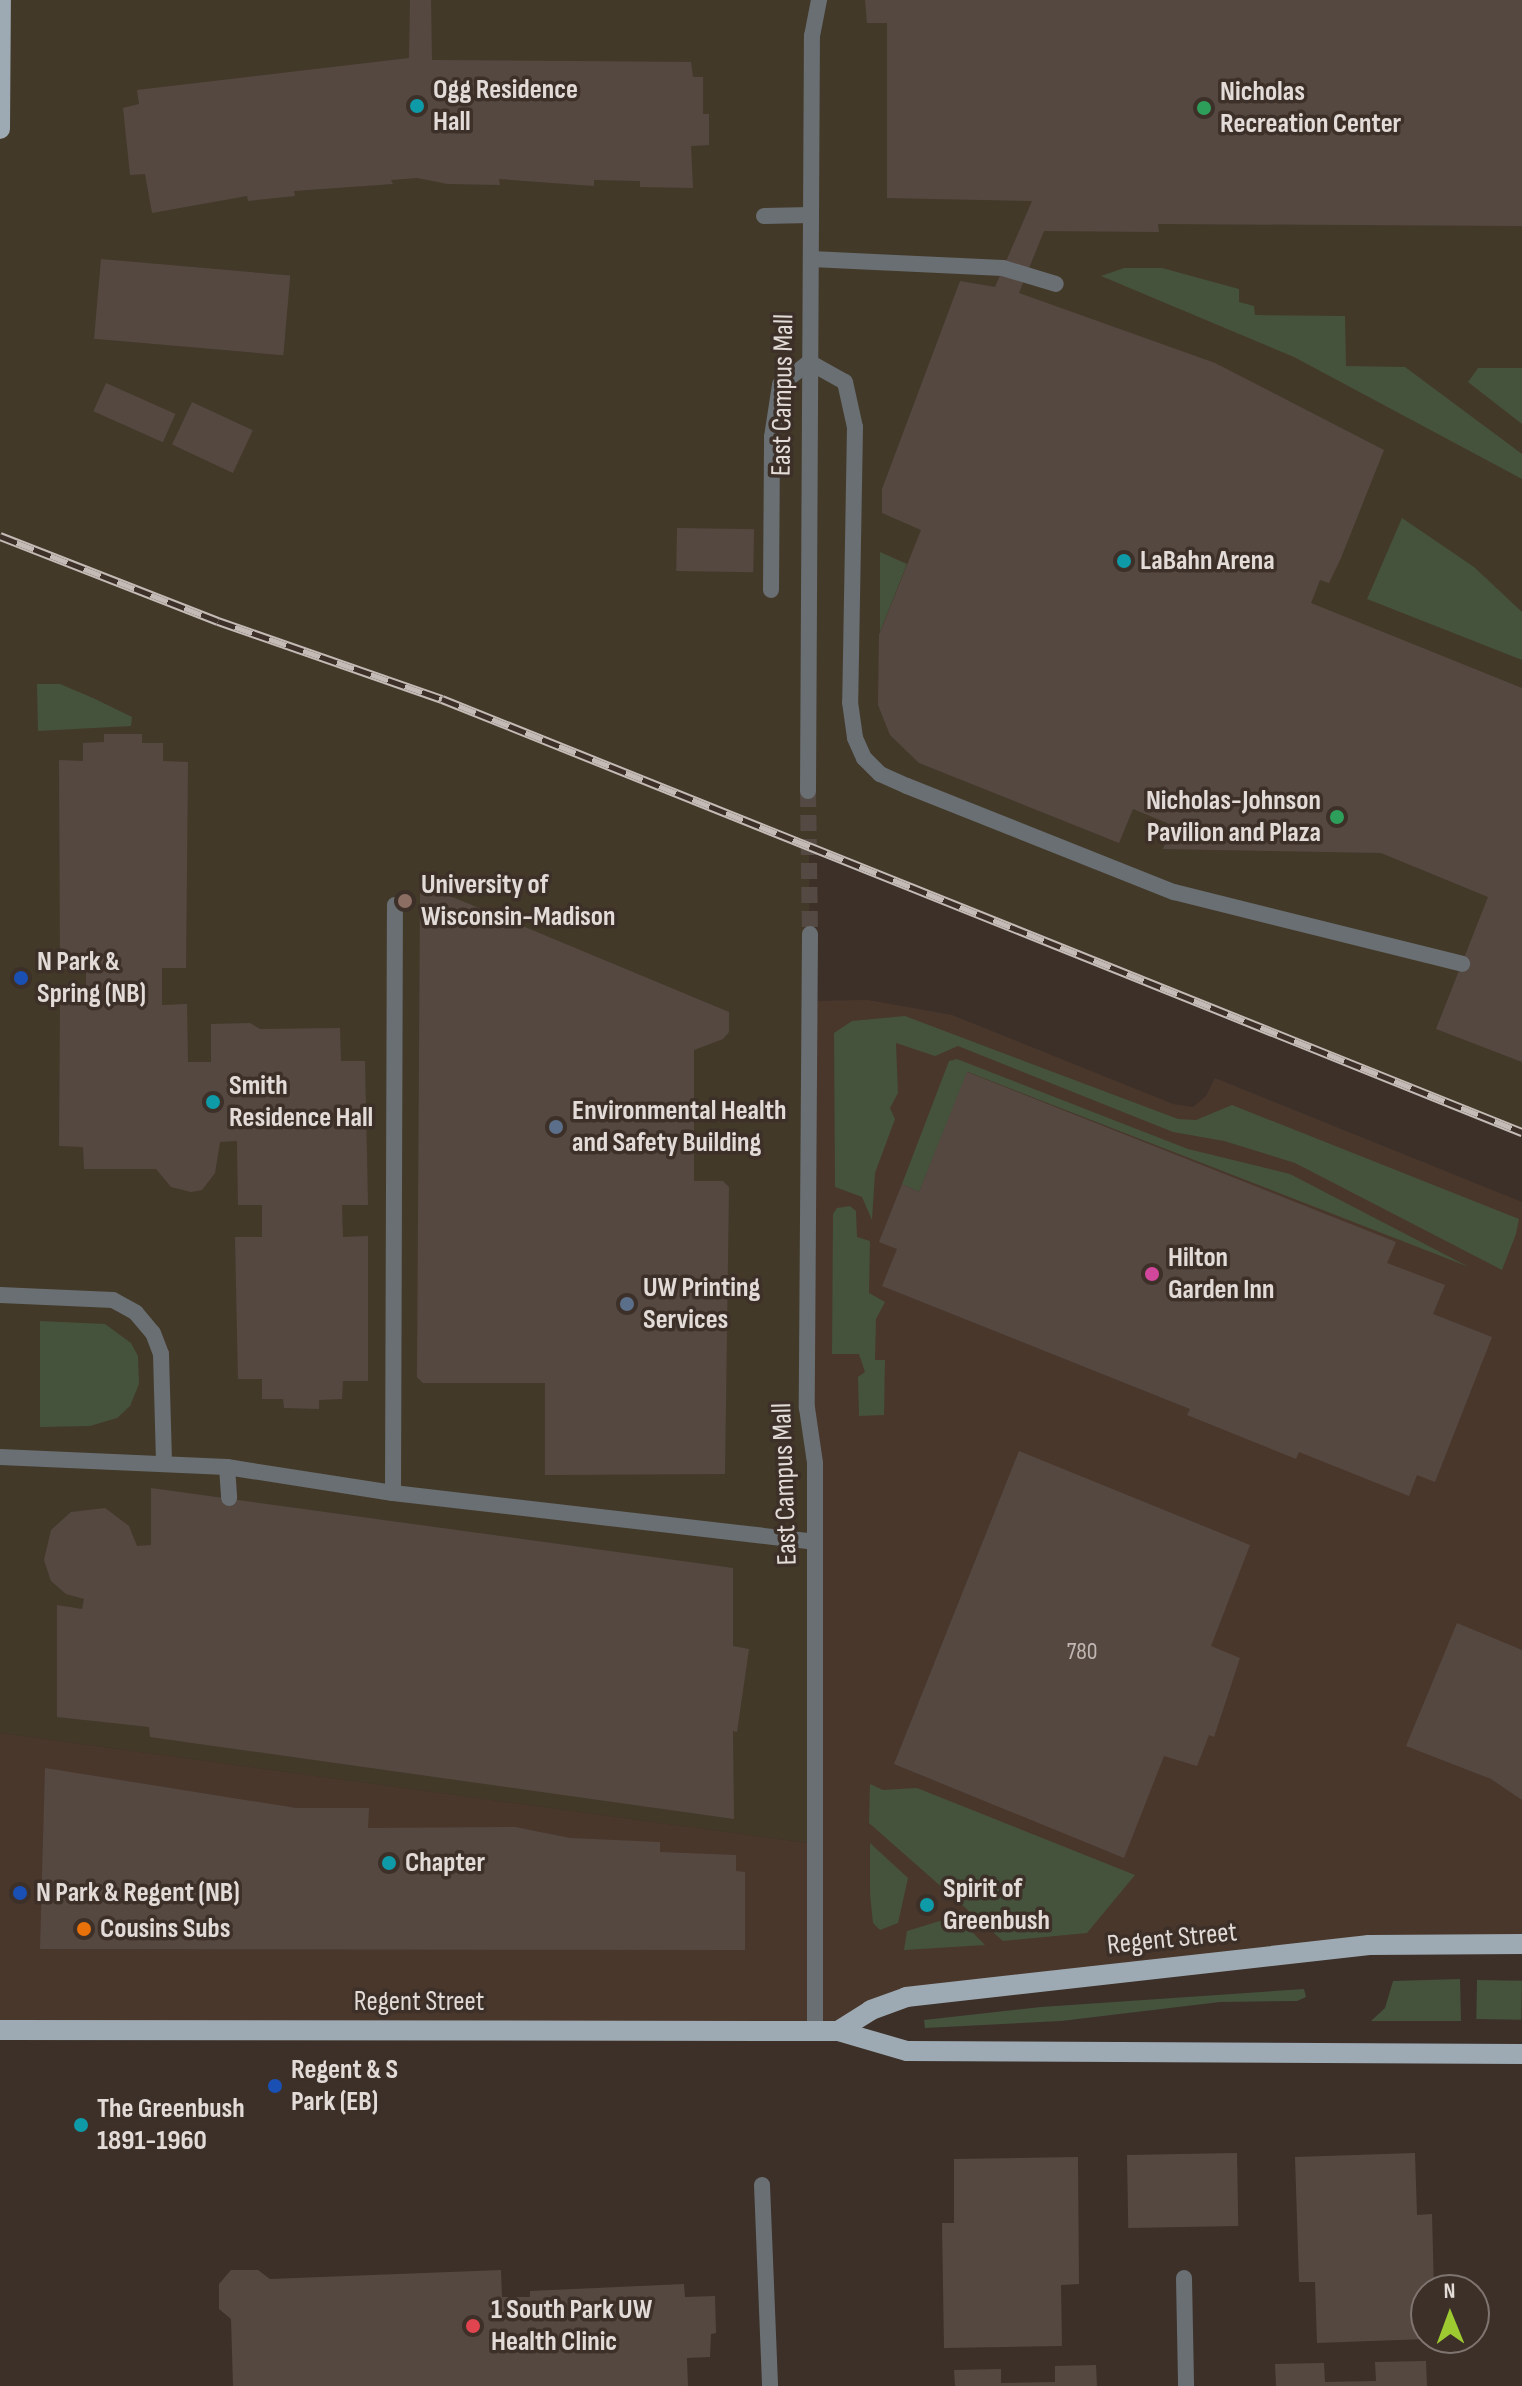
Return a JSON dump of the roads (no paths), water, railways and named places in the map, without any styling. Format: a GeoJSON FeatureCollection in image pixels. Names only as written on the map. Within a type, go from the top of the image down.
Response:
{"type":"FeatureCollection","features":[{"type":"Feature","properties":{"kind":"main road"},"geometry":{"type":"LineString","coordinates":[[0,129],[1,0]]}},
{"type":"Feature","properties":{"kind":"main road","name":"Regent Street"},"geometry":{"type":"LineString","coordinates":[[838,2031],[871,2010],[906,1997],[1369,1945],[1522,1944]]}},
{"type":"Feature","properties":{"kind":"main road","name":"Regent Street"},"geometry":{"type":"LineString","coordinates":[[0,2030],[838,2031],[907,2051],[1522,2054]]}},
{"type":"Feature","properties":{"kind":"street","name":"East Campus Mall"},"geometry":{"type":"LineString","coordinates":[[808,791],[812,36],[819,0]]}},
{"type":"Feature","properties":{"kind":"street"},"geometry":{"type":"LineString","coordinates":[[764,216],[811,215]]}},
{"type":"Feature","properties":{"kind":"street"},"geometry":{"type":"LineString","coordinates":[[811,259],[1003,268],[1056,284]]}},
{"type":"Feature","properties":{"kind":"street"},"geometry":{"type":"LineString","coordinates":[[771,590],[772,437],[780,385],[809,362],[845,382],[855,427],[850,702],[855,738],[880,774],[1174,892],[1462,964]]}},
{"type":"Feature","properties":{"kind":"street"},"geometry":{"type":"LineString","coordinates":[[393,1493],[395,905]]}},
{"type":"Feature","properties":{"kind":"street","name":"East Campus Mall"},"geometry":{"type":"LineString","coordinates":[[810,934],[807,1408],[815,1463],[815,2031]]}},
{"type":"Feature","properties":{"kind":"street"},"geometry":{"type":"LineString","coordinates":[[0,1295],[113,1300],[136,1313],[153,1333],[161,1354],[164,1462]]}},
{"type":"Feature","properties":{"kind":"street"},"geometry":{"type":"LineString","coordinates":[[0,1457],[227,1467],[393,1493],[814,1542]]}},
{"type":"Feature","properties":{"kind":"street"},"geometry":{"type":"LineString","coordinates":[[227,1467],[229,1498]]}},
{"type":"Feature","properties":{"kind":"street"},"geometry":{"type":"LineString","coordinates":[[762,2185],[770,2386]]}},
{"type":"Feature","properties":{"kind":"street"},"geometry":{"type":"LineString","coordinates":[[1184,2278],[1186,2386]]}},
{"type":"Feature","properties":{"kind":"tunnel"},"geometry":{"type":"LineString","coordinates":[[808,791],[810,934]]}},
{"type":"Feature","properties":{"kind":"railway"},"geometry":{"type":"LineString","coordinates":[[0,536],[218,621],[442,699],[1522,1132]]}},
{"type":"Feature","properties":{"kind":"place","name":"Ogg Residence Hall"},"geometry":{"type":"Point","coordinates":[417,106]}},
{"type":"Feature","properties":{"kind":"place","name":"Nicholas Recreation Center"},"geometry":{"type":"Point","coordinates":[1204,108]}},
{"type":"Feature","properties":{"kind":"place","name":"LaBahn Arena"},"geometry":{"type":"Point","coordinates":[1124,561]}},
{"type":"Feature","properties":{"kind":"place","name":"Nicholas-Johnson Pavilion and Plaza"},"geometry":{"type":"Point","coordinates":[1337,817]}},
{"type":"Feature","properties":{"kind":"place","name":"University of Wisconsin-Madison"},"geometry":{"type":"Point","coordinates":[405,901]}},
{"type":"Feature","properties":{"kind":"place","name":"N Park & Spring (NB)"},"geometry":{"type":"Point","coordinates":[21,978]}},
{"type":"Feature","properties":{"kind":"place","name":"Smith Residence Hall"},"geometry":{"type":"Point","coordinates":[213,1102]}},
{"type":"Feature","properties":{"kind":"place","name":"Environmental Health and Safety Building"},"geometry":{"type":"Point","coordinates":[556,1127]}},
{"type":"Feature","properties":{"kind":"place","name":"Hilton Garden Inn"},"geometry":{"type":"Point","coordinates":[1152,1274]}},
{"type":"Feature","properties":{"kind":"place","name":"UW Printing Services"},"geometry":{"type":"Point","coordinates":[627,1304]}},
{"type":"Feature","properties":{"kind":"place","name":"Chapter"},"geometry":{"type":"Point","coordinates":[389,1863]}},
{"type":"Feature","properties":{"kind":"place","name":"N Park & Regent (NB)"},"geometry":{"type":"Point","coordinates":[20,1893]}},
{"type":"Feature","properties":{"kind":"place","name":"Spirit of Greenbush"},"geometry":{"type":"Point","coordinates":[927,1905]}},
{"type":"Feature","properties":{"kind":"place","name":"Cousins Subs"},"geometry":{"type":"Point","coordinates":[84,1929]}},
{"type":"Feature","properties":{"kind":"place","name":"Regent & S Park (EB)"},"geometry":{"type":"Point","coordinates":[275,2086]}},
{"type":"Feature","properties":{"kind":"place","name":"The Greenbush 1891-1960"},"geometry":{"type":"Point","coordinates":[81,2125]}},
{"type":"Feature","properties":{"kind":"place","name":"1 South Park UW Health Clinic"},"geometry":{"type":"Point","coordinates":[473,2326]}}]}
